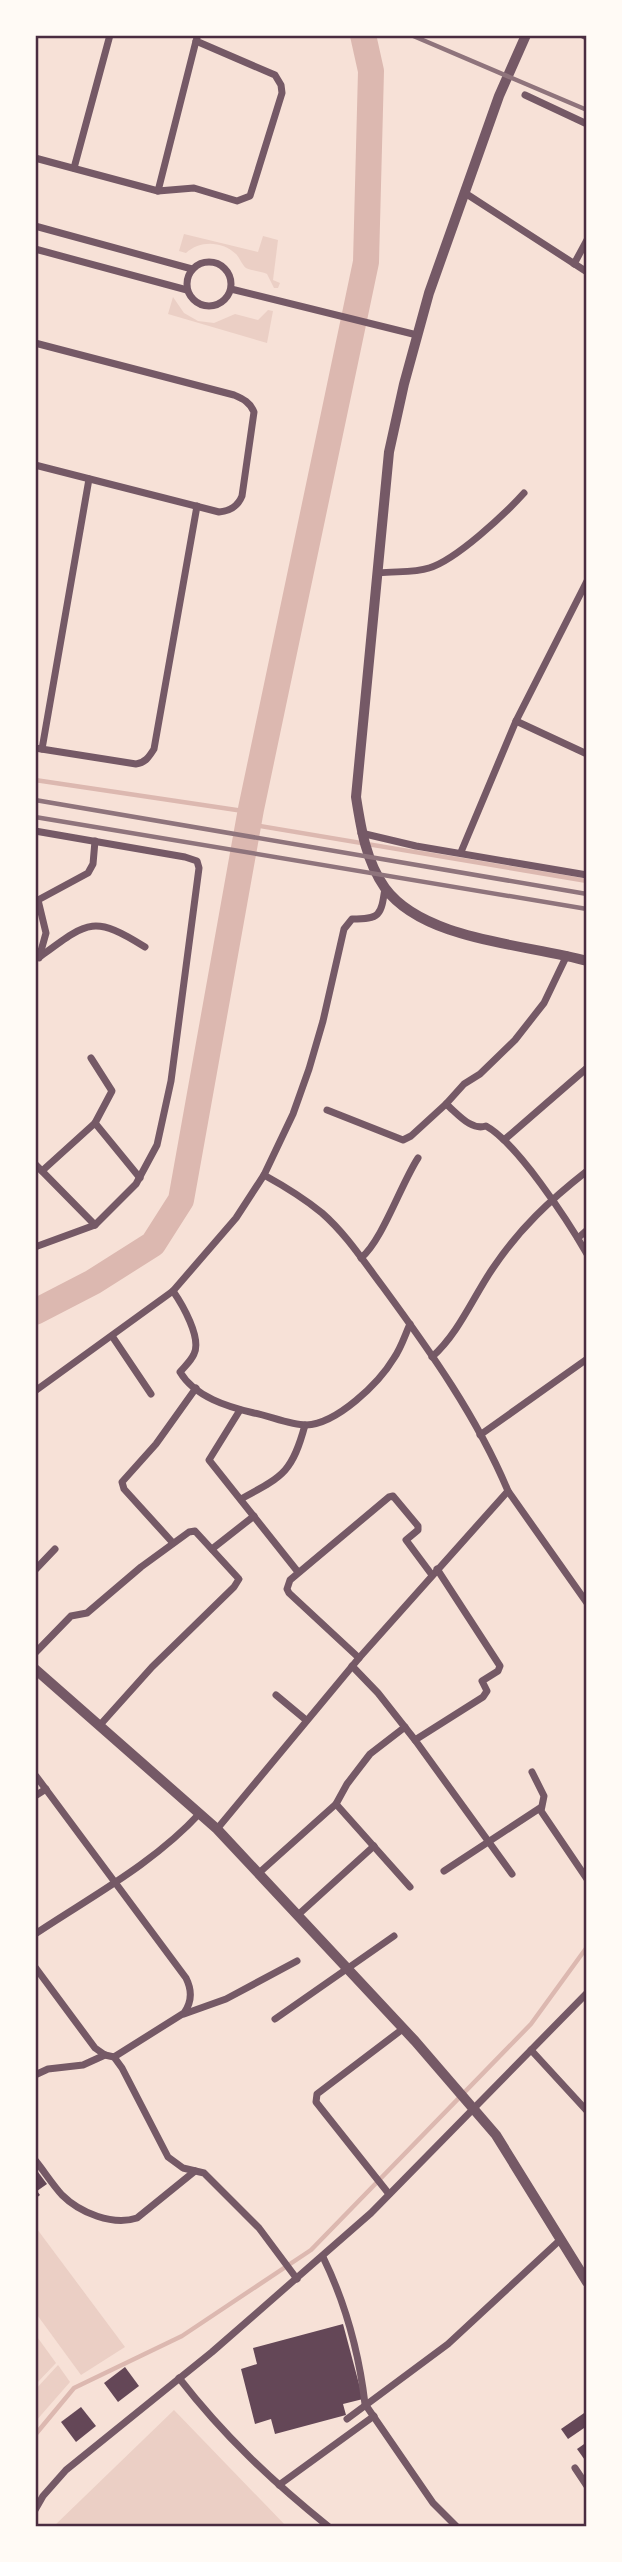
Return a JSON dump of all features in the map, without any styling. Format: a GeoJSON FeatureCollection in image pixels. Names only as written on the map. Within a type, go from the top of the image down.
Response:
{"type":"FeatureCollection","features":[{"type":"Feature","properties":{"kind":"street"},"geometry":{"type":"LineString","coordinates":[[74,168],[110,35]]}},
{"type":"Feature","properties":{"kind":"street"},"geometry":{"type":"LineString","coordinates":[[526,35],[499,96],[429,293],[389,452],[356,782],[362,835],[368,853],[386,888],[402,906],[453,932],[587,961]]}},
{"type":"Feature","properties":{"kind":"street"},"geometry":{"type":"LineString","coordinates":[[35,158],[158,191],[194,188],[237,201],[250,196],[282,93],[275,75],[197,38],[158,191]]}},
{"type":"Feature","properties":{"kind":"street"},"geometry":{"type":"LineString","coordinates":[[525,95],[587,124]]}},
{"type":"Feature","properties":{"kind":"street"},"geometry":{"type":"LineString","coordinates":[[465,193],[587,272]]}},
{"type":"Feature","properties":{"kind":"street"},"geometry":{"type":"LineString","coordinates":[[35,226],[192,269]]}},
{"type":"Feature","properties":{"kind":"street"},"geometry":{"type":"LineString","coordinates":[[574,264],[587,240]]}},
{"type":"Feature","properties":{"kind":"street"},"geometry":{"type":"LineString","coordinates":[[35,249],[187,290],[196,302],[210,307],[223,301],[231,289],[231,279],[219,264],[200,264],[192,269],[188,276],[187,290]]}},
{"type":"Feature","properties":{"kind":"street"},"geometry":{"type":"LineString","coordinates":[[231,289],[417,335]]}},
{"type":"Feature","properties":{"kind":"street"},"geometry":{"type":"LineString","coordinates":[[35,343],[234,395],[251,406],[253,418],[240,501],[226,511],[35,465]]}},
{"type":"Feature","properties":{"kind":"street"},"geometry":{"type":"LineString","coordinates":[[89,479],[39,749],[136,765],[142,764],[149,757],[154,749],[197,506]]}},
{"type":"Feature","properties":{"kind":"street"},"geometry":{"type":"LineString","coordinates":[[379,572],[420,570],[440,563],[495,522],[524,493]]}},
{"type":"Feature","properties":{"kind":"street"},"geometry":{"type":"LineString","coordinates":[[461,852],[516,721],[587,581]]}},
{"type":"Feature","properties":{"kind":"street"},"geometry":{"type":"LineString","coordinates":[[516,721],[587,754]]}},
{"type":"Feature","properties":{"kind":"street"},"geometry":{"type":"LineString","coordinates":[[35,831],[185,857],[197,861],[199,868],[171,1081],[157,1145],[141,1178],[118,1204],[95,1224],[35,1247]]}},
{"type":"Feature","properties":{"kind":"street"},"geometry":{"type":"LineString","coordinates":[[362,835],[587,875]]}},
{"type":"Feature","properties":{"kind":"street"},"geometry":{"type":"LineString","coordinates":[[37,959],[47,933],[38,900],[88,873],[93,864],[95,841]]}},
{"type":"Feature","properties":{"kind":"street"},"geometry":{"type":"LineString","coordinates":[[35,1391],[173,1291],[236,1218],[264,1175],[293,1114],[323,1021],[344,929],[352,919],[373,918],[382,907],[386,888]]}},
{"type":"Feature","properties":{"kind":"street"},"geometry":{"type":"LineString","coordinates":[[37,959],[68,936],[86,928],[104,925],[120,931],[145,947]]}},
{"type":"Feature","properties":{"kind":"street"},"geometry":{"type":"LineString","coordinates":[[327,1110],[402,1140],[411,1136],[446,1104],[464,1083],[480,1074],[515,1040],[544,1003],[567,955]]}},
{"type":"Feature","properties":{"kind":"street"},"geometry":{"type":"LineString","coordinates":[[42,1171],[95,1123],[112,1091],[91,1058]]}},
{"type":"Feature","properties":{"kind":"street"},"geometry":{"type":"LineString","coordinates":[[504,1140],[587,1068]]}},
{"type":"Feature","properties":{"kind":"street"},"geometry":{"type":"LineString","coordinates":[[446,1104],[471,1125],[479,1128],[486,1126],[504,1140],[550,1199],[587,1254]]}},
{"type":"Feature","properties":{"kind":"street"},"geometry":{"type":"LineString","coordinates":[[95,1123],[141,1178]]}},
{"type":"Feature","properties":{"kind":"street"},"geometry":{"type":"LineString","coordinates":[[362,1258],[372,1247],[405,1178],[418,1158]]}},
{"type":"Feature","properties":{"kind":"street"},"geometry":{"type":"LineString","coordinates":[[35,1164],[95,1224]]}},
{"type":"Feature","properties":{"kind":"street"},"geometry":{"type":"LineString","coordinates":[[432,1357],[442,1348],[460,1322],[513,1239],[550,1199],[587,1171]]}},
{"type":"Feature","properties":{"kind":"street"},"geometry":{"type":"LineString","coordinates":[[264,1175],[321,1213],[362,1258],[452,1385],[508,1491],[587,1603]]}},
{"type":"Feature","properties":{"kind":"street"},"geometry":{"type":"LineString","coordinates":[[578,1238],[587,1230]]}},
{"type":"Feature","properties":{"kind":"street"},"geometry":{"type":"LineString","coordinates":[[173,1291],[187,1313],[197,1346],[194,1356],[180,1372],[186,1380],[219,1404],[305,1425],[331,1418],[346,1409],[395,1357],[410,1324]]}},
{"type":"Feature","properties":{"kind":"street"},"geometry":{"type":"LineString","coordinates":[[112,1336],[151,1394]]}},
{"type":"Feature","properties":{"kind":"street"},"geometry":{"type":"LineString","coordinates":[[480,1435],[587,1359]]}},
{"type":"Feature","properties":{"kind":"street"},"geometry":{"type":"LineString","coordinates":[[173,1543],[124,1489],[122,1482],[156,1444],[196,1388]]}},
{"type":"Feature","properties":{"kind":"street"},"geometry":{"type":"LineString","coordinates":[[240,1410],[209,1460],[298,1572]]}},
{"type":"Feature","properties":{"kind":"street"},"geometry":{"type":"LineString","coordinates":[[242,1499],[277,1479],[287,1470],[299,1449],[305,1425]]}},
{"type":"Feature","properties":{"kind":"street"},"geometry":{"type":"LineString","coordinates":[[217,1829],[352,1666],[508,1491]]}},
{"type":"Feature","properties":{"kind":"street"},"geometry":{"type":"LineString","coordinates":[[359,1658],[289,1593],[287,1586],[298,1572],[393,1496],[418,1526],[418,1530],[406,1540],[434,1572],[500,1665],[498,1671],[482,1681],[487,1691],[483,1697],[415,1740]]}},
{"type":"Feature","properties":{"kind":"street"},"geometry":{"type":"LineString","coordinates":[[212,1549],[254,1516]]}},
{"type":"Feature","properties":{"kind":"street"},"geometry":{"type":"LineString","coordinates":[[35,1653],[71,1616],[86,1613],[141,1567],[193,1531],[239,1578],[100,1725]]}},
{"type":"Feature","properties":{"kind":"street"},"geometry":{"type":"LineString","coordinates":[[35,1570],[55,1549]]}},
{"type":"Feature","properties":{"kind":"street"},"geometry":{"type":"LineString","coordinates":[[352,1666],[405,1727],[512,1874]]}},
{"type":"Feature","properties":{"kind":"street"},"geometry":{"type":"LineString","coordinates":[[35,1669],[200,1812],[260,1872],[404,2028],[496,2135],[587,2282]]}},
{"type":"Feature","properties":{"kind":"street"},"geometry":{"type":"LineString","coordinates":[[276,1695],[306,1720]]}},
{"type":"Feature","properties":{"kind":"street"},"geometry":{"type":"LineString","coordinates":[[260,1872],[336,1804],[347,1784],[370,1754],[405,1727]]}},
{"type":"Feature","properties":{"kind":"street"},"geometry":{"type":"LineString","coordinates":[[444,1871],[540,1808],[544,1796],[532,1772]]}},
{"type":"Feature","properties":{"kind":"street"},"geometry":{"type":"LineString","coordinates":[[36,1776],[186,1978],[190,2002],[184,2014]]}},
{"type":"Feature","properties":{"kind":"street"},"geometry":{"type":"LineString","coordinates":[[35,1796],[46,1789]]}},
{"type":"Feature","properties":{"kind":"street"},"geometry":{"type":"LineString","coordinates":[[336,1804],[410,1887]]}},
{"type":"Feature","properties":{"kind":"street"},"geometry":{"type":"LineString","coordinates":[[540,1808],[587,1880]]}},
{"type":"Feature","properties":{"kind":"street"},"geometry":{"type":"LineString","coordinates":[[35,1934],[159,1852],[200,1812]]}},
{"type":"Feature","properties":{"kind":"street"},"geometry":{"type":"LineString","coordinates":[[299,1914],[374,1846]]}},
{"type":"Feature","properties":{"kind":"street"},"geometry":{"type":"LineString","coordinates":[[275,2019],[394,1936]]}},
{"type":"Feature","properties":{"kind":"street"},"geometry":{"type":"LineString","coordinates":[[35,1966],[95,2048],[105,2055],[114,2056],[184,2014],[226,1999],[297,1961]]}},
{"type":"Feature","properties":{"kind":"street"},"geometry":{"type":"LineString","coordinates":[[35,2510],[43,2496],[66,2470],[323,2257],[470,2104],[531,2050],[587,1993]]}},
{"type":"Feature","properties":{"kind":"street"},"geometry":{"type":"LineString","coordinates":[[387,2192],[315,2098],[404,2028]]}},
{"type":"Feature","properties":{"kind":"street"},"geometry":{"type":"LineString","coordinates":[[531,2050],[585,2105]]}},
{"type":"Feature","properties":{"kind":"street"},"geometry":{"type":"LineString","coordinates":[[35,2075],[48,2069],[83,2065],[105,2055]]}},
{"type":"Feature","properties":{"kind":"street"},"geometry":{"type":"LineString","coordinates":[[114,2056],[168,2157],[176,2165],[204,2173],[271,2243],[297,2279]]}},
{"type":"Feature","properties":{"kind":"street"},"geometry":{"type":"LineString","coordinates":[[35,2160],[63,2196],[84,2209],[114,2221],[125,2222],[137,2218],[195,2171]]}},
{"type":"Feature","properties":{"kind":"street"},"geometry":{"type":"LineString","coordinates":[[347,2419],[448,2344],[560,2240]]}},
{"type":"Feature","properties":{"kind":"street"},"geometry":{"type":"LineString","coordinates":[[323,2257],[344,2307],[363,2384],[365,2404],[433,2503],[457,2527]]}},
{"type":"Feature","properties":{"kind":"street"},"geometry":{"type":"LineString","coordinates":[[179,2378],[205,2412],[256,2466],[329,2527]]}},
{"type":"Feature","properties":{"kind":"street"},"geometry":{"type":"LineString","coordinates":[[279,2485],[374,2416]]}},
{"type":"Feature","properties":{"kind":"street"},"geometry":{"type":"LineString","coordinates":[[575,2468],[587,2486]]}},
{"type":"Feature","properties":{"kind":"shaded area"},"geometry":{"type":"Polygon","coordinates":[[[184,234],[258,252],[263,236],[278,240],[273,280],[280,283],[278,288],[274,288],[267,274],[246,268],[236,254],[224,247],[204,244],[186,253],[179,251],[184,234]]]}},
{"type":"Feature","properties":{"kind":"shaded area"},"geometry":{"type":"Polygon","coordinates":[[[173,297],[184,313],[198,321],[214,323],[235,314],[258,320],[268,310],[273,311],[267,343],[168,314],[173,297]]]}},
{"type":"Feature","properties":{"kind":"shaded area"},"geometry":{"type":"Polygon","coordinates":[[[37,2229],[125,2347],[81,2375],[35,2312],[37,2229]]]}},
{"type":"Feature","properties":{"kind":"shaded area"},"geometry":{"type":"Polygon","coordinates":[[[35,2334],[56,2363],[35,2385],[35,2334]]]}},
{"type":"Feature","properties":{"kind":"shaded area"},"geometry":{"type":"Polygon","coordinates":[[[58,2365],[70,2382],[35,2422],[35,2390],[58,2365]]]}},
{"type":"Feature","properties":{"kind":"shaded area"},"geometry":{"type":"Polygon","coordinates":[[[174,2410],[287,2527],[53,2527],[174,2410]]]}},
{"type":"Feature","properties":{"kind":"building"},"geometry":{"type":"Polygon","coordinates":[[[35,2168],[47,2184],[37,2191],[40,2195],[35,2199],[35,2168]]]}},
{"type":"Feature","properties":{"kind":"building"},"geometry":{"type":"Polygon","coordinates":[[[343,2324],[363,2399],[343,2404],[346,2415],[275,2434],[271,2419],[255,2424],[241,2369],[257,2364],[253,2348],[343,2324]]]}},
{"type":"Feature","properties":{"kind":"building"},"geometry":{"type":"Polygon","coordinates":[[[125,2367],[139,2386],[118,2402],[104,2383],[125,2367]]]}},
{"type":"Feature","properties":{"kind":"building"},"geometry":{"type":"Polygon","coordinates":[[[81,2407],[96,2426],[76,2442],[61,2422],[81,2407]]]}},
{"type":"Feature","properties":{"kind":"building"},"geometry":{"type":"Polygon","coordinates":[[[587,2411],[587,2426],[568,2439],[561,2429],[587,2411]]]}},
{"type":"Feature","properties":{"kind":"building"},"geometry":{"type":"Polygon","coordinates":[[[587,2442],[587,2463],[577,2449],[587,2442]]]}},
{"type":"Feature","properties":{"kind":"waterway"},"geometry":{"type":"LineString","coordinates":[[35,1312],[93,1282],[153,1244],[181,1200],[251,809],[366,262],[371,71],[363,35]]}},
{"type":"Feature","properties":{"kind":"waterway"},"geometry":{"type":"LineString","coordinates":[[35,780],[250,812]]}},
{"type":"Feature","properties":{"kind":"waterway"},"geometry":{"type":"LineString","coordinates":[[248,824],[587,881]]}},
{"type":"Feature","properties":{"kind":"waterway"},"geometry":{"type":"LineString","coordinates":[[35,2435],[74,2388],[182,2336],[311,2250],[531,2024],[587,1947]]}},
{"type":"Feature","properties":{"kind":"railway"},"geometry":{"type":"LineString","coordinates":[[411,35],[587,110]]}},
{"type":"Feature","properties":{"kind":"railway"},"geometry":{"type":"LineString","coordinates":[[35,800],[587,894]]}},
{"type":"Feature","properties":{"kind":"railway"},"geometry":{"type":"LineString","coordinates":[[35,817],[587,909]]}}]}
